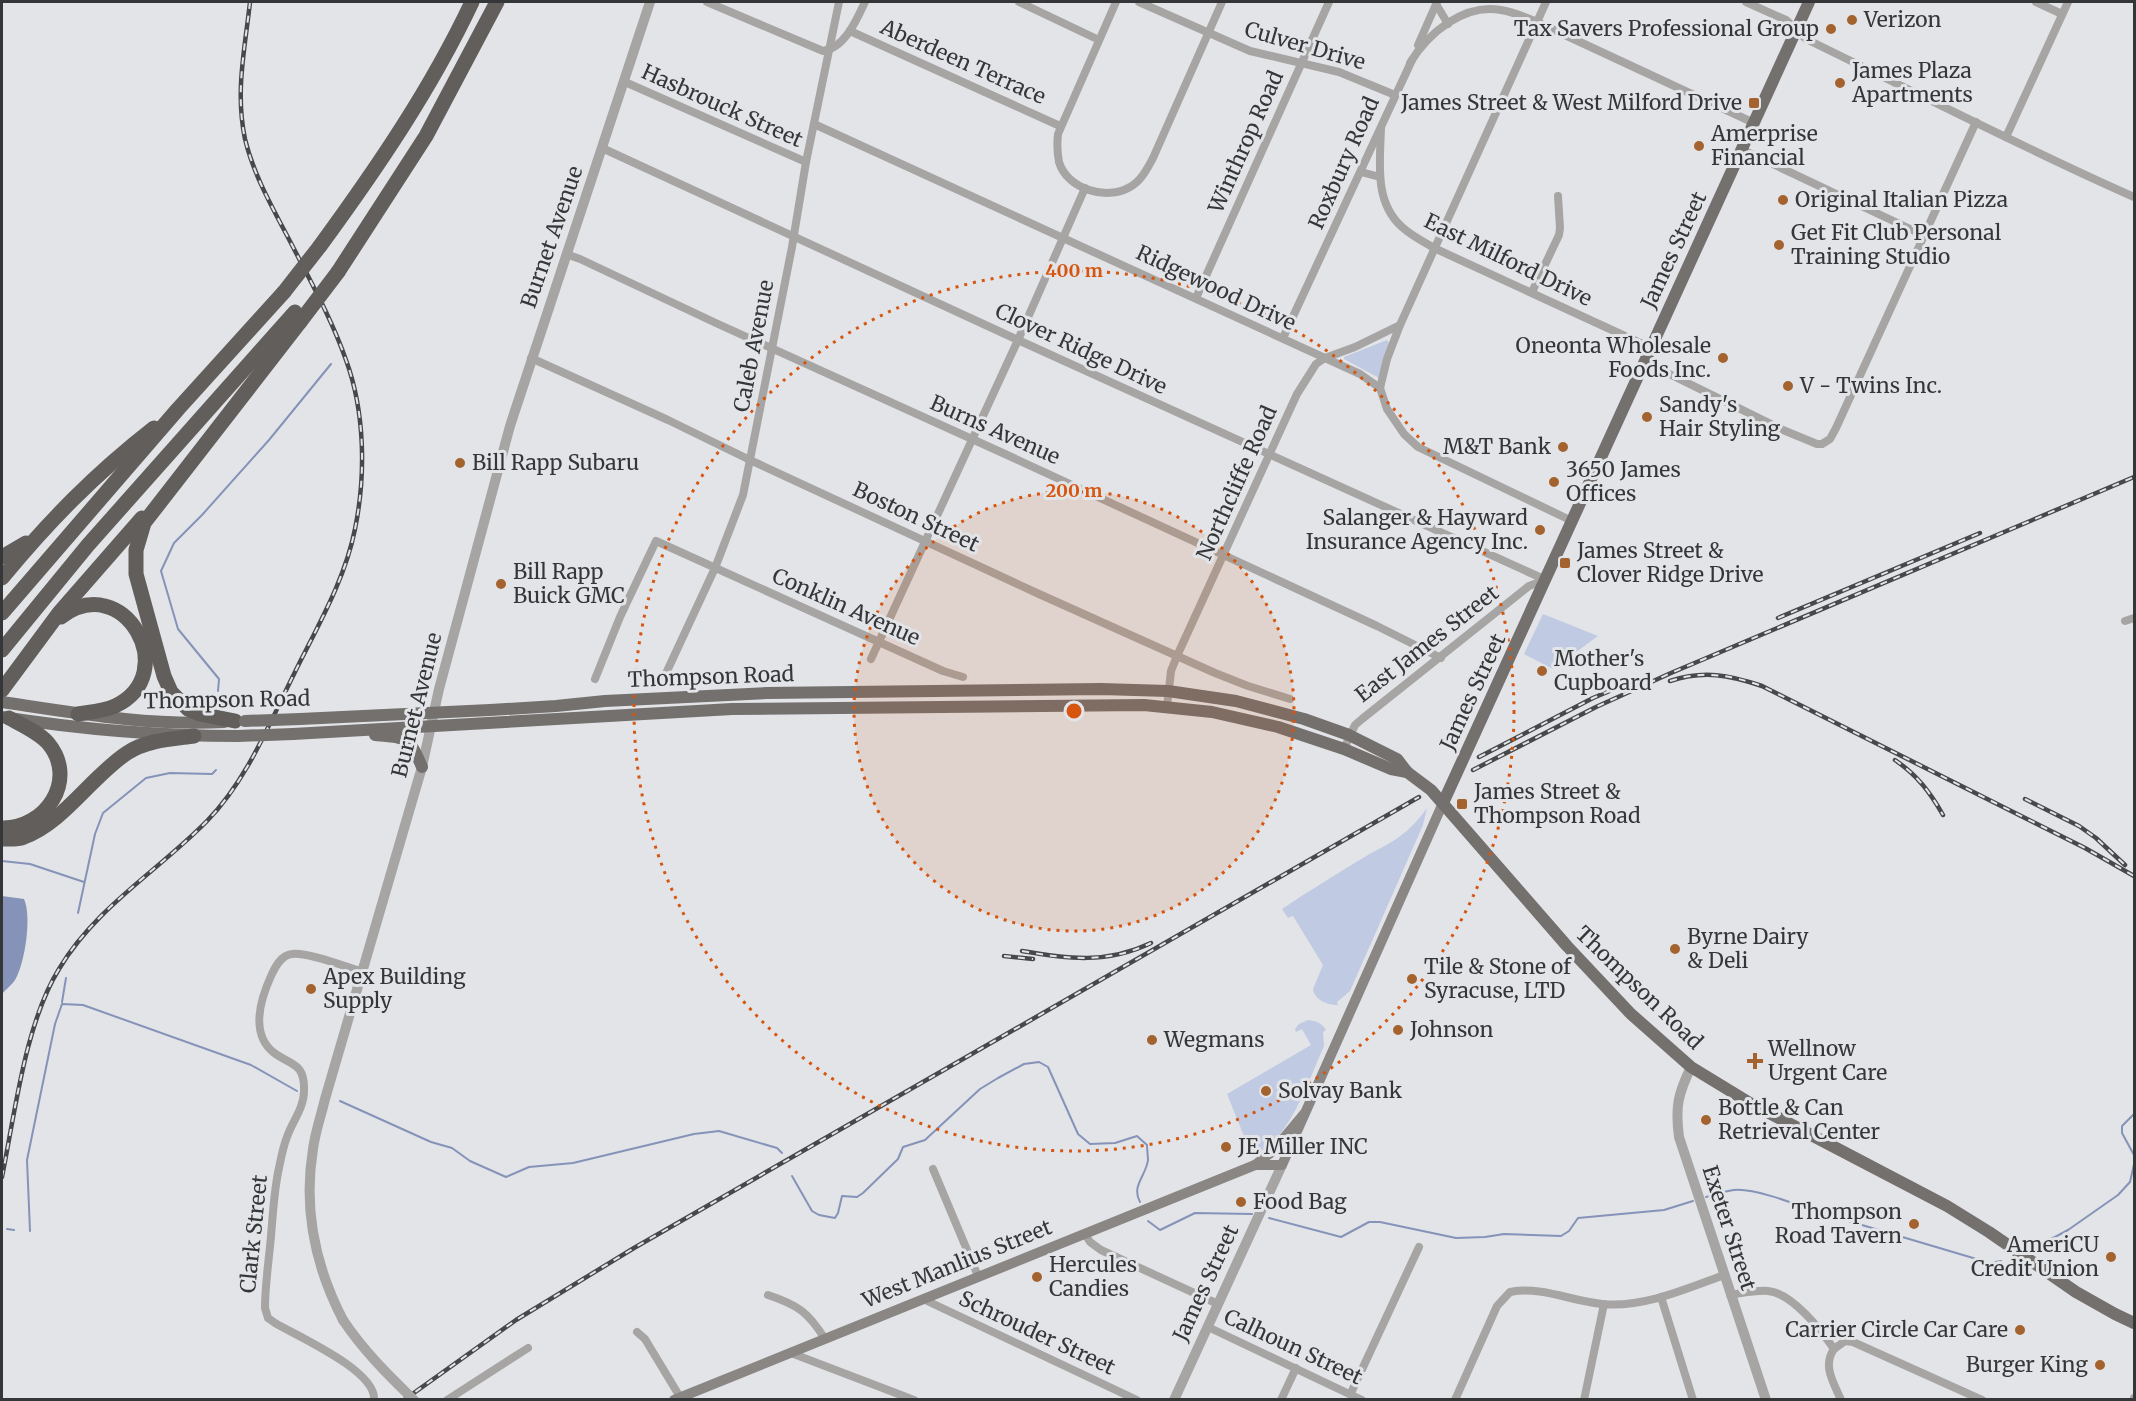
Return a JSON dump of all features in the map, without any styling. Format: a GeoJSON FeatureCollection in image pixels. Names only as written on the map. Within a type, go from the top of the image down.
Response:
{"type":"FeatureCollection","features":[{"type":"Feature","properties":{"kind":"highway"},"geometry":{"type":"LineString","coordinates":[[2,613],[177,409],[284,291],[320,246],[371,176],[406,122],[472,2]]}},
{"type":"Feature","properties":{"kind":"highway"},"geometry":{"type":"LineString","coordinates":[[239,726],[188,709],[171,692],[164,676],[136,574],[136,550],[141,529],[379,209],[437,115],[497,2]]}},
{"type":"Feature","properties":{"kind":"highway"},"geometry":{"type":"LineString","coordinates":[[2,650],[88,545],[298,317]]}},
{"type":"Feature","properties":{"kind":"highway"},"geometry":{"type":"LineString","coordinates":[[2,578],[40,532],[89,482],[177,409]]}},
{"type":"Feature","properties":{"kind":"highway"},"geometry":{"type":"LineString","coordinates":[[2,690],[59,613],[182,473]]}},
{"type":"Feature","properties":{"kind":"highway"},"geometry":{"type":"LineString","coordinates":[[2,557],[18,549],[40,532]]}},
{"type":"Feature","properties":{"kind":"highway"},"geometry":{"type":"LineString","coordinates":[[32,648],[63,616],[83,606],[114,609],[135,626],[143,643],[146,662],[136,690],[114,706],[78,714]]}},
{"type":"Feature","properties":{"kind":"highway"},"geometry":{"type":"LineString","coordinates":[[2,828],[25,825],[36,818],[48,808],[59,783],[59,767],[49,744],[8,713]]}},
{"type":"Feature","properties":{"kind":"highway"},"geometry":{"type":"LineString","coordinates":[[2,839],[24,837],[48,824],[130,751],[148,743],[194,736]]}},
{"type":"Feature","properties":{"kind":"main road","name":"James Street"},"geometry":{"type":"LineString","coordinates":[[1282,1165],[1443,803],[1809,2]]}},
{"type":"Feature","properties":{"kind":"main road","name":"Thompson Road"},"geometry":{"type":"LineString","coordinates":[[8,713],[85,728],[194,736],[239,726],[300,719],[545,707],[604,701],[767,693],[1101,689],[1168,691],[1226,699],[1304,718],[1349,735],[1397,759],[1407,772],[1431,790],[1443,803],[1567,946],[1631,1014],[1691,1067],[1750,1103],[1947,1206],[2076,1292],[2134,1323]]}},
{"type":"Feature","properties":{"kind":"main road","name":"Thompson Road"},"geometry":{"type":"LineString","coordinates":[[2,702],[8,713]]}},
{"type":"Feature","properties":{"kind":"main road","name":"Thompson Road"},"geometry":{"type":"LineString","coordinates":[[8,713],[78,714],[120,720],[239,726],[293,734],[732,709],[1144,705],[1167,706],[1248,719],[1298,732],[1391,769],[1407,772]]}},
{"type":"Feature","properties":{"kind":"main road"},"geometry":{"type":"LineString","coordinates":[[344,731],[390,736],[408,741],[422,767]]}},
{"type":"Feature","properties":{"kind":"main road","name":"West Manlius Street"},"geometry":{"type":"LineString","coordinates":[[683,1397],[1255,1165],[1273,1151],[1304,1114]]}},
{"type":"Feature","properties":{"kind":"main road","name":"West Manlius Street"},"geometry":{"type":"LineString","coordinates":[[1255,1165],[1282,1165]]}},
{"type":"Feature","properties":{"kind":"street","name":"Burnet Avenue"},"geometry":{"type":"LineString","coordinates":[[414,1400],[353,1335],[328,1289],[315,1251],[309,1210],[309,1182],[313,1148],[422,767],[439,688],[510,426],[650,2]]}},
{"type":"Feature","properties":{"kind":"street"},"geometry":{"type":"LineString","coordinates":[[707,2],[823,51],[830,50],[841,42],[850,31],[865,2]]}},
{"type":"Feature","properties":{"kind":"street","name":"Caleb Avenue"},"geometry":{"type":"LineString","coordinates":[[661,684],[716,568],[743,495],[794,236],[806,162],[839,2]]}},
{"type":"Feature","properties":{"kind":"street"},"geometry":{"type":"LineString","coordinates":[[1019,2],[1099,40]]}},
{"type":"Feature","properties":{"kind":"street"},"geometry":{"type":"LineString","coordinates":[[1116,2],[1060,126],[1057,148],[1059,162],[1069,178],[1085,188],[1100,193],[1122,191],[1131,187],[1144,173],[1153,158],[1222,2]]}},
{"type":"Feature","properties":{"kind":"street","name":"Culver Drive"},"geometry":{"type":"LineString","coordinates":[[1139,2],[1250,51],[1354,77],[1395,95]]}},
{"type":"Feature","properties":{"kind":"street","name":"Winthrop Road"},"geometry":{"type":"LineString","coordinates":[[1196,298],[1329,2]]}},
{"type":"Feature","properties":{"kind":"street"},"geometry":{"type":"LineString","coordinates":[[1546,2],[1400,325],[1387,359],[1380,388],[1393,418],[1404,435],[1418,447],[1572,521]]}},
{"type":"Feature","properties":{"kind":"street"},"geometry":{"type":"LineString","coordinates":[[1746,2],[1786,20],[1806,39],[2042,156],[2134,197]]}},
{"type":"Feature","properties":{"kind":"street"},"geometry":{"type":"LineString","coordinates":[[2036,2],[2062,14]]}},
{"type":"Feature","properties":{"kind":"street"},"geometry":{"type":"LineString","coordinates":[[2006,137],[2068,2]]}},
{"type":"Feature","properties":{"kind":"street"},"geometry":{"type":"LineString","coordinates":[[1436,3],[1448,24]]}},
{"type":"Feature","properties":{"kind":"street","name":"Roxbury Road"},"geometry":{"type":"LineString","coordinates":[[1283,338],[1361,172],[1436,3]]}},
{"type":"Feature","properties":{"kind":"street"},"geometry":{"type":"LineString","coordinates":[[1410,63],[1418,49],[1430,36],[1448,24],[1482,9],[1500,10],[1519,14],[1537,22],[1754,123]]}},
{"type":"Feature","properties":{"kind":"street","name":"Aberdeen Terrace"},"geometry":{"type":"LineString","coordinates":[[850,31],[1060,126]]}},
{"type":"Feature","properties":{"kind":"street","name":"Hasbrouck Street"},"geometry":{"type":"LineString","coordinates":[[625,82],[806,162]]}},
{"type":"Feature","properties":{"kind":"street"},"geometry":{"type":"LineString","coordinates":[[1645,362],[1783,430],[1817,444],[1825,443],[1836,428],[1976,122]]}},
{"type":"Feature","properties":{"kind":"street","name":"Ridgewood Drive"},"geometry":{"type":"LineString","coordinates":[[814,124],[1283,338],[1360,374],[1380,388]]}},
{"type":"Feature","properties":{"kind":"street","name":"East Milford Drive"},"geometry":{"type":"LineString","coordinates":[[1381,128],[1380,188],[1388,209],[1409,232],[1434,248],[1651,348]]}},
{"type":"Feature","properties":{"kind":"street","name":"Clover Ridge Drive"},"geometry":{"type":"LineString","coordinates":[[602,148],[1546,580]]}},
{"type":"Feature","properties":{"kind":"street"},"geometry":{"type":"LineString","coordinates":[[1742,150],[1925,236]]}},
{"type":"Feature","properties":{"kind":"street"},"geometry":{"type":"LineString","coordinates":[[1361,172],[1380,177]]}},
{"type":"Feature","properties":{"kind":"street"},"geometry":{"type":"LineString","coordinates":[[871,659],[1018,340],[1085,188]]}},
{"type":"Feature","properties":{"kind":"street"},"geometry":{"type":"LineString","coordinates":[[1532,292],[1559,235],[1558,196]]}},
{"type":"Feature","properties":{"kind":"street","name":"Burns Avenue"},"geometry":{"type":"LineString","coordinates":[[566,254],[1377,626],[1441,658]]}},
{"type":"Feature","properties":{"kind":"street","name":"Northcliffe Road"},"geometry":{"type":"LineString","coordinates":[[1167,706],[1171,671],[1177,656],[1297,394],[1316,364],[1400,325]]}},
{"type":"Feature","properties":{"kind":"street","name":"Boston Street"},"geometry":{"type":"LineString","coordinates":[[531,358],[1039,594],[1237,682],[1290,699]]}},
{"type":"Feature","properties":{"kind":"street","name":"Conklin Avenue"},"geometry":{"type":"LineString","coordinates":[[595,679],[620,617],[656,541],[963,677]]}},
{"type":"Feature","properties":{"kind":"street","name":"East James Street"},"geometry":{"type":"LineString","coordinates":[[1344,749],[1354,725],[1529,586],[1546,580]]}},
{"type":"Feature","properties":{"kind":"street"},"geometry":{"type":"LineString","coordinates":[[2125,621],[2134,618]]}},
{"type":"Feature","properties":{"kind":"street","name":"Clark Street"},"geometry":{"type":"LineString","coordinates":[[363,972],[292,954],[282,959],[272,973],[260,1006],[261,1030],[266,1042],[273,1052],[300,1068],[304,1092],[302,1103],[287,1136],[278,1170],[265,1308],[268,1318],[275,1323],[346,1364],[363,1377],[374,1391],[374,1400]]}},
{"type":"Feature","properties":{"kind":"street","name":"Exeter Street"},"geometry":{"type":"LineString","coordinates":[[1691,1067],[1680,1090],[1677,1108],[1679,1137],[1766,1400]]}},
{"type":"Feature","properties":{"kind":"street","name":"James Street"},"geometry":{"type":"LineString","coordinates":[[1174,1400],[1282,1165]]}},
{"type":"Feature","properties":{"kind":"street"},"geometry":{"type":"LineString","coordinates":[[933,1169],[978,1276]]}},
{"type":"Feature","properties":{"kind":"street"},"geometry":{"type":"LineString","coordinates":[[1084,1234],[1101,1250],[1218,1304]]}},
{"type":"Feature","properties":{"kind":"street"},"geometry":{"type":"LineString","coordinates":[[1351,1393],[1419,1247]]}},
{"type":"Feature","properties":{"kind":"street"},"geometry":{"type":"LineString","coordinates":[[1455,1400],[1497,1306],[1510,1292],[1533,1290],[1604,1304],[1638,1302],[1660,1297],[1724,1275]]}},
{"type":"Feature","properties":{"kind":"street"},"geometry":{"type":"LineString","coordinates":[[1730,1295],[1767,1291],[1782,1295],[1802,1312],[1834,1349]]}},
{"type":"Feature","properties":{"kind":"street"},"geometry":{"type":"LineString","coordinates":[[768,1295],[794,1304],[805,1312],[816,1323],[825,1339]]}},
{"type":"Feature","properties":{"kind":"street"},"geometry":{"type":"LineString","coordinates":[[1660,1297],[1693,1400]]}},
{"type":"Feature","properties":{"kind":"street","name":"Schrouder Street"},"geometry":{"type":"LineString","coordinates":[[923,1299],[1137,1400]]}},
{"type":"Feature","properties":{"kind":"street"},"geometry":{"type":"LineString","coordinates":[[1584,1400],[1604,1304]]}},
{"type":"Feature","properties":{"kind":"street","name":"Calhoun Street"},"geometry":{"type":"LineString","coordinates":[[1208,1327],[1362,1400]]}},
{"type":"Feature","properties":{"kind":"street"},"geometry":{"type":"LineString","coordinates":[[637,1332],[645,1340],[683,1397]]}},
{"type":"Feature","properties":{"kind":"street"},"geometry":{"type":"LineString","coordinates":[[1841,1400],[1828,1364],[1834,1349],[1845,1341],[1853,1342],[1982,1400]]}},
{"type":"Feature","properties":{"kind":"street"},"geometry":{"type":"LineString","coordinates":[[447,1400],[528,1348]]}},
{"type":"Feature","properties":{"kind":"street"},"geometry":{"type":"LineString","coordinates":[[791,1353],[914,1400]]}},
{"type":"Feature","properties":{"kind":"street"},"geometry":{"type":"LineString","coordinates":[[1281,1400],[1296,1368]]}},
{"type":"Feature","properties":{"kind":"shaded area"},"geometry":{"type":"Polygon","coordinates":[[[1387,340],[1389,343],[1379,378],[1344,359],[1344,357],[1387,340]]]}},
{"type":"Feature","properties":{"kind":"shaded area"},"geometry":{"type":"Polygon","coordinates":[[[1543,614],[1598,636],[1553,669],[1524,654],[1543,614]]]}},
{"type":"Feature","properties":{"kind":"shaded area"},"geometry":{"type":"Polygon","coordinates":[[[1427,808],[1423,825],[1350,991],[1337,1002],[1338,1005],[1322,1002],[1316,997],[1313,989],[1323,965],[1293,916],[1288,918],[1282,909],[1396,839],[1419,819],[1427,808]]]}},
{"type":"Feature","properties":{"kind":"shaded area"},"geometry":{"type":"Polygon","coordinates":[[[2,896],[24,899],[27,928],[19,973],[2,994],[2,896]]]}},
{"type":"Feature","properties":{"kind":"shaded area"},"geometry":{"type":"Polygon","coordinates":[[[1308,1020],[1318,1023],[1326,1030],[1323,1032],[1324,1046],[1287,1124],[1265,1149],[1252,1156],[1227,1094],[1311,1045],[1302,1029],[1296,1032],[1295,1029],[1299,1024],[1308,1020]]]}},
{"type":"Feature","properties":{"kind":"waterway"},"geometry":{"type":"LineString","coordinates":[[218,691],[219,679],[178,629],[161,571],[174,543],[269,440],[331,364]]}},
{"type":"Feature","properties":{"kind":"waterway"},"geometry":{"type":"LineString","coordinates":[[78,913],[95,834],[103,813],[146,778],[170,773],[212,774],[216,770]]}},
{"type":"Feature","properties":{"kind":"waterway"},"geometry":{"type":"LineString","coordinates":[[2,861],[30,864],[84,882]]}},
{"type":"Feature","properties":{"kind":"waterway"},"geometry":{"type":"LineString","coordinates":[[62,1002],[66,978]]}},
{"type":"Feature","properties":{"kind":"waterway"},"geometry":{"type":"LineString","coordinates":[[30,1231],[27,1160],[55,1024],[62,1004],[83,1005],[251,1065],[297,1091]]}},
{"type":"Feature","properties":{"kind":"waterway"},"geometry":{"type":"LineString","coordinates":[[792,1176],[812,1211],[835,1218],[842,1196],[857,1197],[863,1193],[898,1159],[903,1147],[925,1140],[980,1089],[1024,1064],[1039,1062],[1048,1067],[1078,1134],[1090,1144],[1115,1143],[1137,1136],[1147,1145],[1147,1166],[1137,1191],[1140,1202]]}},
{"type":"Feature","properties":{"kind":"waterway"},"geometry":{"type":"LineString","coordinates":[[340,1101],[431,1142],[452,1148],[470,1161],[506,1177],[529,1167],[573,1163],[694,1134],[719,1131],[777,1148],[782,1153]]}},
{"type":"Feature","properties":{"kind":"waterway"},"geometry":{"type":"LineString","coordinates":[[2134,1114],[2122,1126],[2122,1133],[2134,1155]]}},
{"type":"Feature","properties":{"kind":"waterway"},"geometry":{"type":"LineString","coordinates":[[2033,1245],[2068,1230],[2118,1195],[2130,1182],[2134,1164]]}},
{"type":"Feature","properties":{"kind":"waterway"},"geometry":{"type":"LineString","coordinates":[[1706,1197],[1734,1190],[1761,1193],[1990,1263],[2001,1261]]}},
{"type":"Feature","properties":{"kind":"waterway"},"geometry":{"type":"LineString","coordinates":[[1269,1218],[1341,1237],[1369,1222],[1380,1222],[1456,1238],[1504,1234],[1561,1236],[1569,1231],[1578,1218],[1664,1210],[1693,1201]]}},
{"type":"Feature","properties":{"kind":"waterway"},"geometry":{"type":"LineString","coordinates":[[1148,1221],[1160,1230],[1195,1213],[1252,1214]]}},
{"type":"Feature","properties":{"kind":"waterway"},"geometry":{"type":"LineString","coordinates":[[7,1229],[14,1230]]}},
{"type":"Feature","properties":{"kind":"railway"},"geometry":{"type":"LineString","coordinates":[[2,1177],[29,1042],[47,991],[74,947],[91,927],[128,890],[207,821],[234,788],[256,751],[329,603],[344,567],[355,529],[361,487],[362,444],[352,380],[328,316],[259,181],[245,139],[241,87],[250,2]]}},
{"type":"Feature","properties":{"kind":"railway"},"geometry":{"type":"LineString","coordinates":[[1473,770],[1596,707],[1671,673],[2134,477]]}},
{"type":"Feature","properties":{"kind":"railway"},"geometry":{"type":"LineString","coordinates":[[1778,618],[1980,533]]}},
{"type":"Feature","properties":{"kind":"railway"},"geometry":{"type":"LineString","coordinates":[[1670,681],[1694,676],[1716,675],[1762,686],[2085,848],[2134,876]]}},
{"type":"Feature","properties":{"kind":"railway"},"geometry":{"type":"LineString","coordinates":[[1479,757],[1593,698],[1638,679]]}},
{"type":"Feature","properties":{"kind":"railway"},"geometry":{"type":"LineString","coordinates":[[1895,760],[1922,784],[1943,815]]}},
{"type":"Feature","properties":{"kind":"railway"},"geometry":{"type":"LineString","coordinates":[[404,1400],[516,1320],[634,1248],[1419,797]]}},
{"type":"Feature","properties":{"kind":"railway"},"geometry":{"type":"LineString","coordinates":[[2025,799],[2079,826],[2096,838],[2125,865]]}},
{"type":"Feature","properties":{"kind":"railway"},"geometry":{"type":"LineString","coordinates":[[1022,951],[1087,958],[1119,954],[1151,943]]}},
{"type":"Feature","properties":{"kind":"railway"},"geometry":{"type":"LineString","coordinates":[[1004,956],[1033,959]]}},
{"type":"Feature","properties":{"kind":"place","name":"Verizon"},"geometry":{"type":"Point","coordinates":[1852,20]}},
{"type":"Feature","properties":{"kind":"place","name":"Tax Savers Professional Group"},"geometry":{"type":"Point","coordinates":[1831,29]}},
{"type":"Feature","properties":{"kind":"place","name":"James Plaza Apartments"},"geometry":{"type":"Point","coordinates":[1840,83]}},
{"type":"Feature","properties":{"kind":"place","name":"James Street & West Milford Drive"},"geometry":{"type":"Point","coordinates":[1754,103]}},
{"type":"Feature","properties":{"kind":"place","name":"Amerprise Financial"},"geometry":{"type":"Point","coordinates":[1699,146]}},
{"type":"Feature","properties":{"kind":"place","name":"Original Italian Pizza"},"geometry":{"type":"Point","coordinates":[1783,200]}},
{"type":"Feature","properties":{"kind":"place","name":"Get Fit Club Personal Training Studio"},"geometry":{"type":"Point","coordinates":[1779,245]}},
{"type":"Feature","properties":{"kind":"place","name":"Oneonta Wholesale Foods Inc."},"geometry":{"type":"Point","coordinates":[1723,358]}},
{"type":"Feature","properties":{"kind":"place","name":"V - Twins Inc."},"geometry":{"type":"Point","coordinates":[1788,386]}},
{"type":"Feature","properties":{"kind":"place","name":"Sandy's Hair Styling"},"geometry":{"type":"Point","coordinates":[1647,417]}},
{"type":"Feature","properties":{"kind":"place","name":"M&T Bank"},"geometry":{"type":"Point","coordinates":[1563,447]}},
{"type":"Feature","properties":{"kind":"place","name":"Bill Rapp Subaru"},"geometry":{"type":"Point","coordinates":[460,463]}},
{"type":"Feature","properties":{"kind":"place","name":"3650 James Offices"},"geometry":{"type":"Point","coordinates":[1554,482]}},
{"type":"Feature","properties":{"kind":"place","name":"Salanger & Hayward Insurance Agency Inc."},"geometry":{"type":"Point","coordinates":[1540,530]}},
{"type":"Feature","properties":{"kind":"place","name":"James Street & Clover Ridge Drive"},"geometry":{"type":"Point","coordinates":[1565,563]}},
{"type":"Feature","properties":{"kind":"place","name":"Bill Rapp Buick GMC"},"geometry":{"type":"Point","coordinates":[501,584]}},
{"type":"Feature","properties":{"kind":"place","name":"Mother's Cupboard"},"geometry":{"type":"Point","coordinates":[1542,671]}},
{"type":"Feature","properties":{"kind":"place","name":"James Street & Thompson Road"},"geometry":{"type":"Point","coordinates":[1462,804]}},
{"type":"Feature","properties":{"kind":"place","name":"Byrne Dairy & Deli"},"geometry":{"type":"Point","coordinates":[1675,949]}},
{"type":"Feature","properties":{"kind":"place","name":"Tile & Stone of Syracuse, LTD"},"geometry":{"type":"Point","coordinates":[1412,979]}},
{"type":"Feature","properties":{"kind":"place","name":"Apex Building Supply"},"geometry":{"type":"Point","coordinates":[311,989]}},
{"type":"Feature","properties":{"kind":"place","name":"Johnson"},"geometry":{"type":"Point","coordinates":[1398,1030]}},
{"type":"Feature","properties":{"kind":"place","name":"Wegmans"},"geometry":{"type":"Point","coordinates":[1152,1040]}},
{"type":"Feature","properties":{"kind":"place","name":"Wellnow Urgent Care"},"geometry":{"type":"Point","coordinates":[1755,1061]}},
{"type":"Feature","properties":{"kind":"place","name":"Solvay Bank"},"geometry":{"type":"Point","coordinates":[1266,1091]}},
{"type":"Feature","properties":{"kind":"place","name":"Bottle & Can Retrieval Center"},"geometry":{"type":"Point","coordinates":[1706,1120]}},
{"type":"Feature","properties":{"kind":"place","name":"JE Miller INC"},"geometry":{"type":"Point","coordinates":[1226,1147]}},
{"type":"Feature","properties":{"kind":"place","name":"Food Bag"},"geometry":{"type":"Point","coordinates":[1241,1202]}},
{"type":"Feature","properties":{"kind":"place","name":"Thompson Road Tavern"},"geometry":{"type":"Point","coordinates":[1914,1224]}},
{"type":"Feature","properties":{"kind":"place","name":"AmeriCU Credit Union"},"geometry":{"type":"Point","coordinates":[2111,1257]}},
{"type":"Feature","properties":{"kind":"place","name":"Hercules Candies"},"geometry":{"type":"Point","coordinates":[1037,1277]}},
{"type":"Feature","properties":{"kind":"place","name":"Carrier Circle Car Care"},"geometry":{"type":"Point","coordinates":[2020,1330]}},
{"type":"Feature","properties":{"kind":"place","name":"Burger King"},"geometry":{"type":"Point","coordinates":[2100,1365]}}]}
